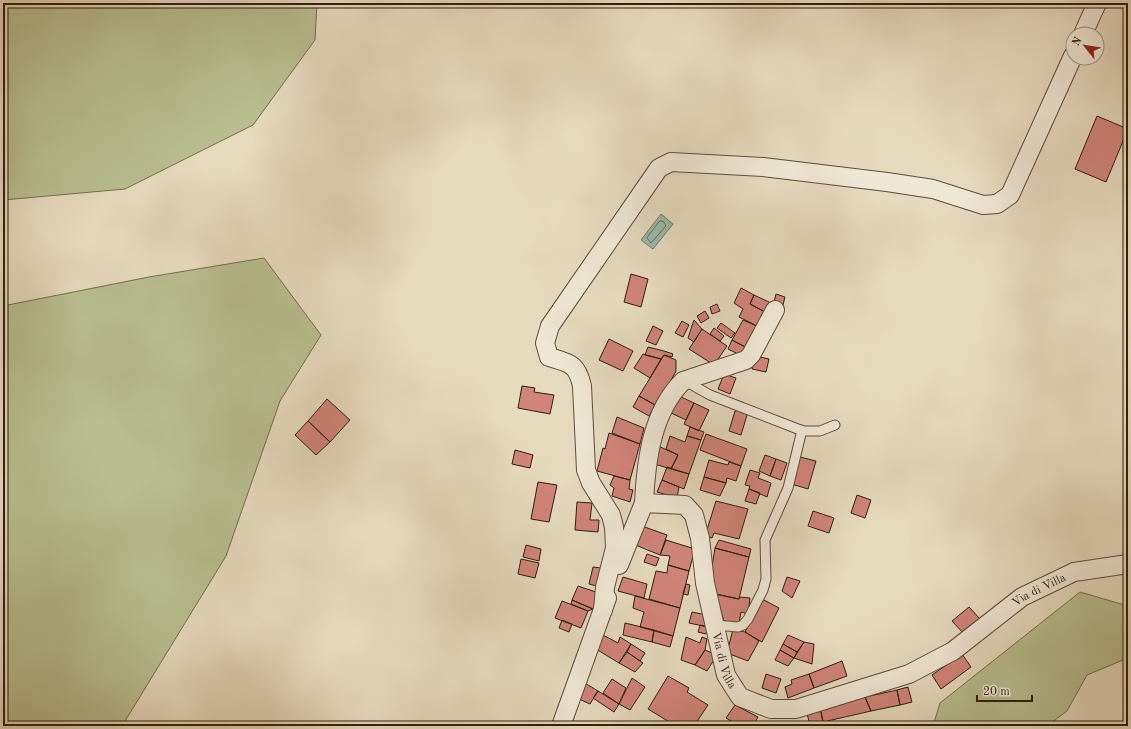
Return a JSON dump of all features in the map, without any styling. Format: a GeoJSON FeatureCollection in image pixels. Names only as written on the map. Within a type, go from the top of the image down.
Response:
{"type":"FeatureCollection","features":[{"type":"Feature","properties":{"kind":"street"},"geometry":{"type":"LineString","coordinates":[[1087,26],[1097,3]]}},
{"type":"Feature","properties":{"kind":"street"},"geometry":{"type":"LineString","coordinates":[[603,610],[605,587],[615,548],[614,527],[611,515],[591,483],[586,470],[582,386],[580,375],[576,367],[564,361],[549,357],[545,343],[550,326],[659,168],[671,162],[763,167],[933,188],[983,205],[997,204],[1010,195],[1068,66]]}},
{"type":"Feature","properties":{"kind":"street"},"geometry":{"type":"LineString","coordinates":[[561,726],[644,503],[646,466],[660,413],[676,388],[683,381],[746,360],[751,355],[775,310]]}},
{"type":"Feature","properties":{"kind":"street","name":"Via di Villa"},"geometry":{"type":"LineString","coordinates":[[644,503],[685,505],[694,515],[700,538],[706,583],[726,675],[740,697],[771,709],[796,709],[909,674],[953,651],[1022,598],[1074,572],[1128,564]]}},
{"type":"Feature","properties":{"kind":"lane"},"geometry":{"type":"LineString","coordinates":[[683,381],[710,395],[802,430],[820,431],[835,426]]}},
{"type":"Feature","properties":{"kind":"lane"},"geometry":{"type":"LineString","coordinates":[[715,625],[738,627],[743,625],[748,619],[763,590],[766,579],[765,540],[788,488],[802,430]]}},
{"type":"Feature","properties":{"kind":"shaded area"},"geometry":{"type":"Polygon","coordinates":[[[3,3],[317,3],[315,40],[253,125],[125,189],[3,200],[3,3]]]}},
{"type":"Feature","properties":{"kind":"shaded area"},"geometry":{"type":"Polygon","coordinates":[[[264,258],[321,335],[280,401],[226,556],[122,726],[3,726],[3,306],[149,277],[264,258]]]}},
{"type":"Feature","properties":{"kind":"shaded area"},"geometry":{"type":"Polygon","coordinates":[[[1080,592],[1128,606],[1128,658],[1087,675],[1067,711],[1047,726],[933,726],[940,703],[1080,592]]]}},
{"type":"Feature","properties":{"kind":"water"},"geometry":{"type":"Polygon","coordinates":[[[661,214],[673,224],[653,249],[641,240],[661,214]]]}},
{"type":"Feature","properties":{"kind":"building"},"geometry":{"type":"Polygon","coordinates":[[[1097,116],[1128,129],[1106,182],[1075,169],[1097,116]]]}},
{"type":"Feature","properties":{"kind":"building"},"geometry":{"type":"Polygon","coordinates":[[[631,274],[648,279],[641,307],[624,302],[631,274]]]}},
{"type":"Feature","properties":{"kind":"building"},"geometry":{"type":"Polygon","coordinates":[[[741,288],[754,295],[750,304],[767,313],[759,327],[739,317],[743,309],[734,303],[741,288]]]}},
{"type":"Feature","properties":{"kind":"building"},"geometry":{"type":"Polygon","coordinates":[[[776,294],[785,297],[783,305],[774,302],[776,294]]]}},
{"type":"Feature","properties":{"kind":"building"},"geometry":{"type":"Polygon","coordinates":[[[754,295],[771,303],[767,313],[750,304],[754,295]]]}},
{"type":"Feature","properties":{"kind":"building"},"geometry":{"type":"Polygon","coordinates":[[[717,304],[720,311],[712,314],[710,307],[717,304]]]}},
{"type":"Feature","properties":{"kind":"building"},"geometry":{"type":"Polygon","coordinates":[[[705,311],[709,318],[701,323],[697,316],[705,311]]]}},
{"type":"Feature","properties":{"kind":"building"},"geometry":{"type":"Polygon","coordinates":[[[694,320],[702,329],[694,342],[688,338],[694,320]]]}},
{"type":"Feature","properties":{"kind":"building"},"geometry":{"type":"Polygon","coordinates":[[[743,320],[759,327],[749,349],[732,340],[743,320]]]}},
{"type":"Feature","properties":{"kind":"building"},"geometry":{"type":"Polygon","coordinates":[[[682,321],[689,325],[683,337],[675,333],[682,321]]]}},
{"type":"Feature","properties":{"kind":"building"},"geometry":{"type":"Polygon","coordinates":[[[721,323],[735,333],[731,338],[717,328],[721,323]]]}},
{"type":"Feature","properties":{"kind":"building"},"geometry":{"type":"Polygon","coordinates":[[[653,326],[663,331],[656,345],[646,341],[653,326]]]}},
{"type":"Feature","properties":{"kind":"building"},"geometry":{"type":"Polygon","coordinates":[[[714,328],[724,336],[720,341],[710,334],[714,328]]]}},
{"type":"Feature","properties":{"kind":"building"},"geometry":{"type":"Polygon","coordinates":[[[702,329],[727,346],[714,365],[689,349],[702,329]]]}},
{"type":"Feature","properties":{"kind":"building"},"geometry":{"type":"Polygon","coordinates":[[[609,339],[633,351],[623,371],[599,360],[609,339]]]}},
{"type":"Feature","properties":{"kind":"building"},"geometry":{"type":"Polygon","coordinates":[[[732,340],[749,349],[744,357],[728,349],[732,340]]]}},
{"type":"Feature","properties":{"kind":"building"},"geometry":{"type":"Polygon","coordinates":[[[648,347],[673,354],[672,357],[664,355],[661,359],[645,355],[648,347]]]}},
{"type":"Feature","properties":{"kind":"building"},"geometry":{"type":"Polygon","coordinates":[[[643,354],[661,359],[650,378],[634,368],[643,354]]]}},
{"type":"Feature","properties":{"kind":"building"},"geometry":{"type":"Polygon","coordinates":[[[664,355],[676,360],[676,371],[657,406],[639,396],[664,355]]]}},
{"type":"Feature","properties":{"kind":"building"},"geometry":{"type":"Polygon","coordinates":[[[755,356],[769,359],[766,372],[752,369],[755,356]]]}},
{"type":"Feature","properties":{"kind":"building"},"geometry":{"type":"Polygon","coordinates":[[[724,374],[736,378],[730,394],[718,389],[724,374]]]}},
{"type":"Feature","properties":{"kind":"building"},"geometry":{"type":"Polygon","coordinates":[[[522,386],[535,388],[534,392],[554,395],[550,414],[518,408],[522,386]]]}},
{"type":"Feature","properties":{"kind":"building"},"geometry":{"type":"Polygon","coordinates":[[[677,395],[694,403],[686,420],[669,412],[677,395]]]}},
{"type":"Feature","properties":{"kind":"building"},"geometry":{"type":"Polygon","coordinates":[[[639,396],[655,405],[649,416],[633,407],[639,396]]]}},
{"type":"Feature","properties":{"kind":"building"},"geometry":{"type":"Polygon","coordinates":[[[327,399],[350,420],[330,442],[308,421],[327,399]]]}},
{"type":"Feature","properties":{"kind":"building"},"geometry":{"type":"Polygon","coordinates":[[[694,403],[709,410],[699,431],[684,424],[694,403]]]}},
{"type":"Feature","properties":{"kind":"building"},"geometry":{"type":"Polygon","coordinates":[[[735,411],[746,411],[747,415],[741,435],[729,431],[735,411]]]}},
{"type":"Feature","properties":{"kind":"building"},"geometry":{"type":"Polygon","coordinates":[[[617,417],[644,428],[640,444],[612,433],[617,417]]]}},
{"type":"Feature","properties":{"kind":"building"},"geometry":{"type":"Polygon","coordinates":[[[308,421],[330,442],[316,455],[295,435],[308,421]]]}},
{"type":"Feature","properties":{"kind":"building"},"geometry":{"type":"Polygon","coordinates":[[[690,427],[704,432],[701,440],[687,436],[690,427]]]}},
{"type":"Feature","properties":{"kind":"building"},"geometry":{"type":"Polygon","coordinates":[[[609,433],[640,444],[630,480],[597,471],[603,448],[605,449],[609,433]]]}},
{"type":"Feature","properties":{"kind":"building"},"geometry":{"type":"Polygon","coordinates":[[[706,434],[747,449],[741,466],[700,450],[706,434]]]}},
{"type":"Feature","properties":{"kind":"building"},"geometry":{"type":"Polygon","coordinates":[[[670,436],[685,442],[687,436],[701,440],[689,474],[671,469],[678,455],[666,449],[670,436]]]}},
{"type":"Feature","properties":{"kind":"building"},"geometry":{"type":"Polygon","coordinates":[[[656,445],[678,455],[671,469],[651,463],[656,445]]]}},
{"type":"Feature","properties":{"kind":"building"},"geometry":{"type":"Polygon","coordinates":[[[515,450],[533,455],[530,468],[512,464],[515,450]]]}},
{"type":"Feature","properties":{"kind":"building"},"geometry":{"type":"Polygon","coordinates":[[[765,455],[776,459],[770,476],[759,471],[765,455]]]}},
{"type":"Feature","properties":{"kind":"building"},"geometry":{"type":"Polygon","coordinates":[[[796,456],[816,461],[808,489],[788,483],[796,456]]]}},
{"type":"Feature","properties":{"kind":"building"},"geometry":{"type":"Polygon","coordinates":[[[776,459],[787,463],[781,480],[770,476],[776,459]]]}},
{"type":"Feature","properties":{"kind":"building"},"geometry":{"type":"Polygon","coordinates":[[[709,460],[728,465],[729,462],[741,466],[736,481],[727,478],[726,483],[704,477],[709,460]]]}},
{"type":"Feature","properties":{"kind":"building"},"geometry":{"type":"Polygon","coordinates":[[[667,467],[689,474],[684,489],[662,480],[667,467]]]}},
{"type":"Feature","properties":{"kind":"building"},"geometry":{"type":"Polygon","coordinates":[[[750,470],[760,473],[758,478],[771,483],[767,497],[749,489],[750,486],[745,485],[750,470]]]}},
{"type":"Feature","properties":{"kind":"building"},"geometry":{"type":"Polygon","coordinates":[[[614,476],[630,480],[629,489],[633,490],[630,502],[612,496],[614,488],[610,485],[614,476]]]}},
{"type":"Feature","properties":{"kind":"building"},"geometry":{"type":"Polygon","coordinates":[[[704,477],[726,483],[720,496],[700,490],[704,477]]]}},
{"type":"Feature","properties":{"kind":"building"},"geometry":{"type":"Polygon","coordinates":[[[662,480],[679,487],[677,498],[657,492],[662,480]]]}},
{"type":"Feature","properties":{"kind":"building"},"geometry":{"type":"Polygon","coordinates":[[[538,482],[557,485],[549,522],[531,519],[538,482]]]}},
{"type":"Feature","properties":{"kind":"building"},"geometry":{"type":"Polygon","coordinates":[[[749,489],[760,493],[756,504],[745,501],[749,489]]]}},
{"type":"Feature","properties":{"kind":"building"},"geometry":{"type":"Polygon","coordinates":[[[857,495],[871,500],[865,518],[851,513],[857,495]]]}},
{"type":"Feature","properties":{"kind":"building"},"geometry":{"type":"Polygon","coordinates":[[[716,501],[748,509],[739,539],[714,533],[712,538],[705,536],[716,501]]]}},
{"type":"Feature","properties":{"kind":"building"},"geometry":{"type":"Polygon","coordinates":[[[577,502],[592,503],[590,520],[599,520],[598,532],[575,530],[577,502]]]}},
{"type":"Feature","properties":{"kind":"building"},"geometry":{"type":"Polygon","coordinates":[[[813,511],[834,518],[829,533],[808,526],[813,511]]]}},
{"type":"Feature","properties":{"kind":"building"},"geometry":{"type":"Polygon","coordinates":[[[639,525],[667,535],[660,555],[633,544],[639,525]]]}},
{"type":"Feature","properties":{"kind":"building"},"geometry":{"type":"Polygon","coordinates":[[[666,540],[695,549],[689,571],[668,565],[670,556],[660,555],[666,540]]]}},
{"type":"Feature","properties":{"kind":"building"},"geometry":{"type":"Polygon","coordinates":[[[719,540],[751,549],[749,557],[715,548],[719,540]]]}},
{"type":"Feature","properties":{"kind":"building"},"geometry":{"type":"Polygon","coordinates":[[[526,545],[541,549],[539,561],[523,557],[526,545]]]}},
{"type":"Feature","properties":{"kind":"building"},"geometry":{"type":"Polygon","coordinates":[[[715,548],[749,557],[739,599],[715,594],[710,579],[715,548]]]}},
{"type":"Feature","properties":{"kind":"building"},"geometry":{"type":"Polygon","coordinates":[[[647,554],[659,558],[656,566],[644,562],[647,554]]]}},
{"type":"Feature","properties":{"kind":"building"},"geometry":{"type":"Polygon","coordinates":[[[521,559],[539,563],[535,578],[518,574],[521,559]]]}},
{"type":"Feature","properties":{"kind":"building"},"geometry":{"type":"Polygon","coordinates":[[[668,565],[689,571],[680,608],[649,599],[656,571],[667,573],[668,565]]]}},
{"type":"Feature","properties":{"kind":"building"},"geometry":{"type":"Polygon","coordinates":[[[593,567],[601,568],[600,587],[589,584],[593,567]]]}},
{"type":"Feature","properties":{"kind":"building"},"geometry":{"type":"Polygon","coordinates":[[[623,577],[647,584],[644,598],[618,591],[623,577]]]}},
{"type":"Feature","properties":{"kind":"building"},"geometry":{"type":"Polygon","coordinates":[[[787,577],[800,581],[792,598],[782,591],[787,577]]]}},
{"type":"Feature","properties":{"kind":"building"},"geometry":{"type":"Polygon","coordinates":[[[686,584],[690,585],[688,595],[683,594],[686,584]]]}},
{"type":"Feature","properties":{"kind":"building"},"geometry":{"type":"Polygon","coordinates":[[[578,586],[599,593],[593,609],[572,600],[578,586]]]}},
{"type":"Feature","properties":{"kind":"building"},"geometry":{"type":"Polygon","coordinates":[[[715,594],[739,599],[740,597],[750,598],[748,614],[741,612],[739,623],[724,621],[715,594]]]}},
{"type":"Feature","properties":{"kind":"building"},"geometry":{"type":"Polygon","coordinates":[[[635,596],[680,608],[673,636],[640,627],[644,612],[633,608],[635,596]]]}},
{"type":"Feature","properties":{"kind":"building"},"geometry":{"type":"Polygon","coordinates":[[[762,599],[779,608],[762,642],[745,632],[762,599]]]}},
{"type":"Feature","properties":{"kind":"building"},"geometry":{"type":"Polygon","coordinates":[[[572,600],[593,609],[588,611],[571,604],[572,600]]]}},
{"type":"Feature","properties":{"kind":"building"},"geometry":{"type":"Polygon","coordinates":[[[562,601],[588,611],[581,628],[555,618],[562,601]]]}},
{"type":"Feature","properties":{"kind":"building"},"geometry":{"type":"Polygon","coordinates":[[[969,607],[981,620],[964,634],[952,621],[969,607]]]}},
{"type":"Feature","properties":{"kind":"building"},"geometry":{"type":"Polygon","coordinates":[[[692,612],[707,615],[708,627],[689,623],[692,612]]]}},
{"type":"Feature","properties":{"kind":"building"},"geometry":{"type":"Polygon","coordinates":[[[562,620],[572,624],[569,632],[559,628],[562,620]]]}},
{"type":"Feature","properties":{"kind":"building"},"geometry":{"type":"Polygon","coordinates":[[[625,623],[654,630],[652,642],[623,635],[625,623]]]}},
{"type":"Feature","properties":{"kind":"building"},"geometry":{"type":"Polygon","coordinates":[[[700,625],[708,627],[706,634],[698,632],[700,625]]]}},
{"type":"Feature","properties":{"kind":"building"},"geometry":{"type":"Polygon","coordinates":[[[733,629],[745,632],[759,641],[748,661],[727,653],[733,629]]]}},
{"type":"Feature","properties":{"kind":"building"},"geometry":{"type":"Polygon","coordinates":[[[654,630],[673,636],[670,647],[652,642],[654,630]]]}},
{"type":"Feature","properties":{"kind":"building"},"geometry":{"type":"Polygon","coordinates":[[[601,634],[618,643],[620,637],[631,644],[619,663],[596,649],[601,634]]]}},
{"type":"Feature","properties":{"kind":"building"},"geometry":{"type":"Polygon","coordinates":[[[788,635],[804,642],[797,652],[783,644],[788,635]]]}},
{"type":"Feature","properties":{"kind":"building"},"geometry":{"type":"Polygon","coordinates":[[[686,637],[700,643],[702,637],[707,639],[705,650],[695,665],[681,660],[686,637]]]}},
{"type":"Feature","properties":{"kind":"building"},"geometry":{"type":"Polygon","coordinates":[[[804,642],[814,644],[812,664],[794,658],[804,642]]]}},
{"type":"Feature","properties":{"kind":"building"},"geometry":{"type":"Polygon","coordinates":[[[631,644],[645,653],[640,661],[627,652],[631,644]]]}},
{"type":"Feature","properties":{"kind":"building"},"geometry":{"type":"Polygon","coordinates":[[[783,644],[797,652],[794,658],[780,650],[783,644]]]}},
{"type":"Feature","properties":{"kind":"building"},"geometry":{"type":"Polygon","coordinates":[[[705,650],[717,655],[707,671],[695,665],[705,650]]]}},
{"type":"Feature","properties":{"kind":"building"},"geometry":{"type":"Polygon","coordinates":[[[780,650],[794,658],[788,666],[775,660],[780,650]]]}},
{"type":"Feature","properties":{"kind":"building"},"geometry":{"type":"Polygon","coordinates":[[[627,652],[643,663],[635,672],[619,663],[627,652]]]}},
{"type":"Feature","properties":{"kind":"building"},"geometry":{"type":"Polygon","coordinates":[[[962,654],[971,667],[941,689],[932,675],[962,654]]]}},
{"type":"Feature","properties":{"kind":"building"},"geometry":{"type":"Polygon","coordinates":[[[842,661],[847,676],[814,688],[809,674],[842,661]]]}},
{"type":"Feature","properties":{"kind":"building"},"geometry":{"type":"Polygon","coordinates":[[[766,674],[781,679],[776,693],[762,688],[766,674]]]}},
{"type":"Feature","properties":{"kind":"building"},"geometry":{"type":"Polygon","coordinates":[[[809,674],[814,688],[788,698],[785,687],[792,684],[791,680],[809,674]]]}},
{"type":"Feature","properties":{"kind":"building"},"geometry":{"type":"Polygon","coordinates":[[[668,676],[689,688],[687,692],[708,705],[694,726],[676,726],[648,709],[668,676]]]}},
{"type":"Feature","properties":{"kind":"building"},"geometry":{"type":"Polygon","coordinates":[[[632,678],[645,687],[630,710],[619,704],[632,678]]]}},
{"type":"Feature","properties":{"kind":"building"},"geometry":{"type":"Polygon","coordinates":[[[612,679],[626,688],[619,704],[603,693],[612,679]]]}},
{"type":"Feature","properties":{"kind":"building"},"geometry":{"type":"Polygon","coordinates":[[[583,682],[598,691],[590,704],[577,698],[583,682]]]}},
{"type":"Feature","properties":{"kind":"building"},"geometry":{"type":"Polygon","coordinates":[[[908,687],[912,702],[900,705],[897,690],[908,687]]]}},
{"type":"Feature","properties":{"kind":"building"},"geometry":{"type":"Polygon","coordinates":[[[897,690],[900,705],[871,711],[865,697],[897,690]]]}},
{"type":"Feature","properties":{"kind":"building"},"geometry":{"type":"Polygon","coordinates":[[[598,691],[619,704],[614,712],[593,698],[598,691]]]}},
{"type":"Feature","properties":{"kind":"building"},"geometry":{"type":"Polygon","coordinates":[[[865,697],[871,711],[823,722],[820,707],[865,697]]]}},
{"type":"Feature","properties":{"kind":"building"},"geometry":{"type":"Polygon","coordinates":[[[735,705],[758,717],[753,726],[739,726],[726,718],[735,705]]]}},
{"type":"Feature","properties":{"kind":"building"},"geometry":{"type":"Polygon","coordinates":[[[820,707],[823,722],[810,725],[806,710],[820,707]]]}}]}
